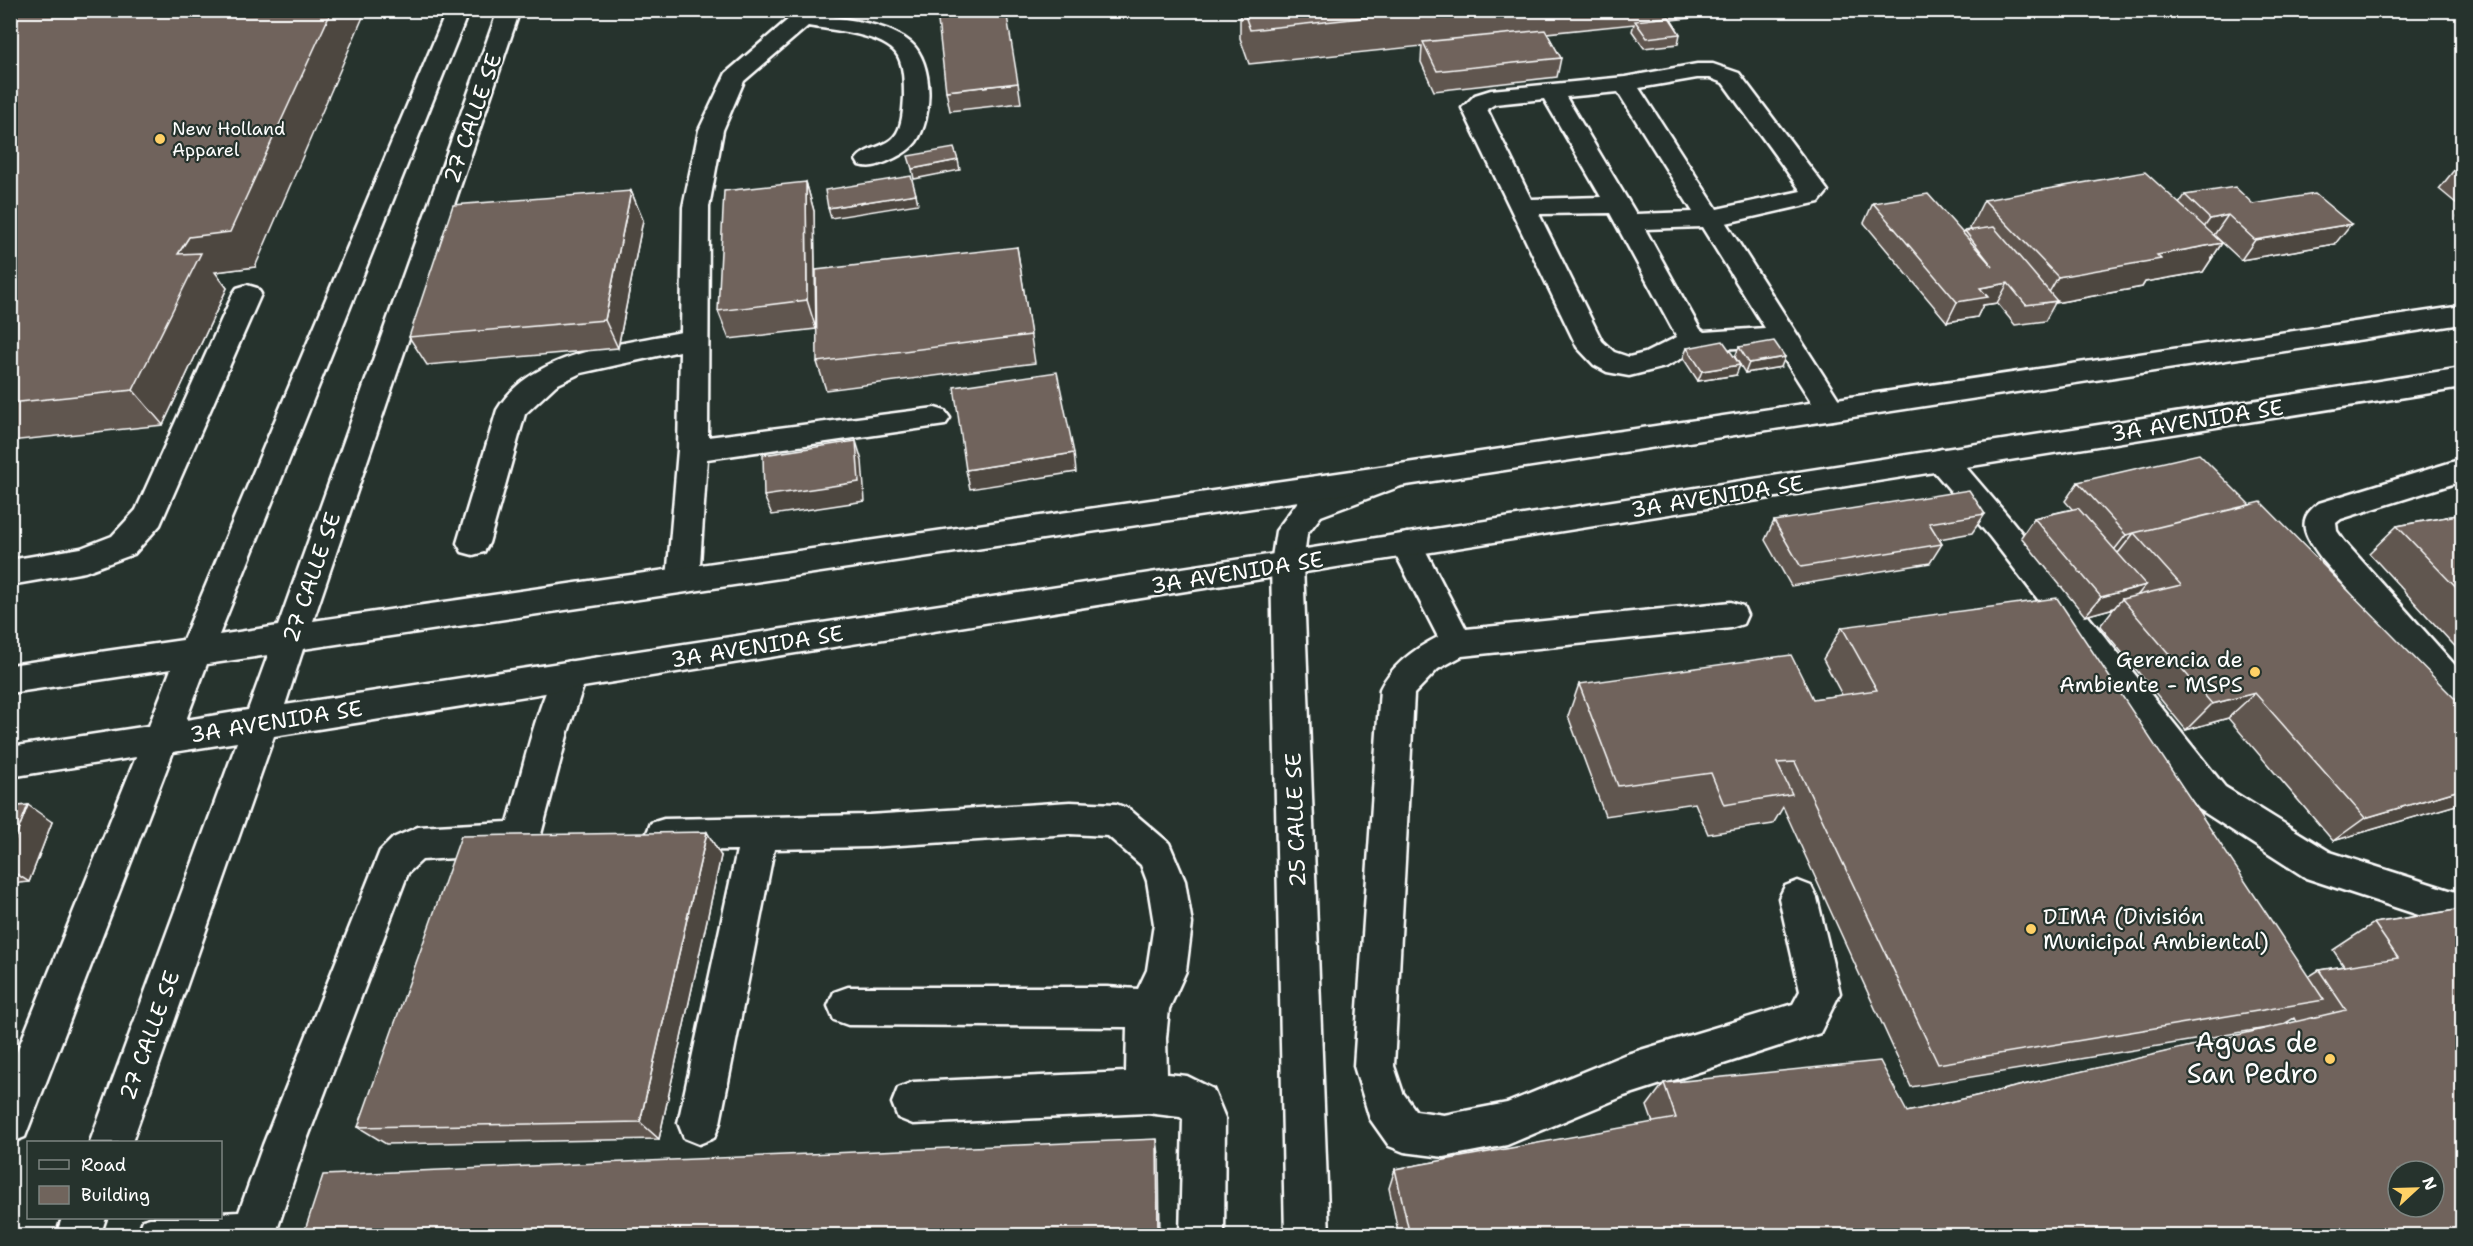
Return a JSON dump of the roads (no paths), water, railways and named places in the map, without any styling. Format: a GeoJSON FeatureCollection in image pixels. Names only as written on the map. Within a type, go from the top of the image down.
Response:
{"type":"FeatureCollection","features":[{"type":"Feature","properties":{"kind":"main road"},"geometry":{"type":"LineString","coordinates":[[10,1122],[195,652],[458,10]]}},
{"type":"Feature","properties":{"kind":"main road","name":"27 CALLE SE"},"geometry":{"type":"LineString","coordinates":[[112,1141],[261,723],[509,10]]}},
{"type":"Feature","properties":{"kind":"main road"},"geometry":{"type":"LineString","coordinates":[[683,579],[693,450],[696,207],[711,130],[734,78],[809,15],[878,34],[905,49],[915,64],[916,99],[908,136],[894,149],[868,160]]}},
{"type":"Feature","properties":{"kind":"main road"},"geometry":{"type":"LineString","coordinates":[[1521,207],[1710,219],[1810,197],[1815,191],[1731,78],[1713,71],[1697,71],[1625,84],[1550,90],[1491,98],[1483,100],[1474,108],[1521,207],[1591,346],[1602,359],[1615,365],[1634,367],[1652,363],[1695,340]]}},
{"type":"Feature","properties":{"kind":"main road"},"geometry":{"type":"LineString","coordinates":[[1625,84],[1831,410]]}},
{"type":"Feature","properties":{"kind":"main road"},"geometry":{"type":"LineString","coordinates":[[1550,90],[1623,213],[1689,335],[1703,342],[1784,336]]}},
{"type":"Feature","properties":{"kind":"main road"},"geometry":{"type":"LineString","coordinates":[[10,573],[85,560],[123,545],[150,517],[248,294]]}},
{"type":"Feature","properties":{"kind":"main road"},"geometry":{"type":"LineString","coordinates":[[10,679],[1400,475],[2463,315]]}},
{"type":"Feature","properties":{"kind":"main road"},"geometry":{"type":"LineString","coordinates":[[473,543],[512,411],[546,378],[573,365],[695,338]]}},
{"type":"Feature","properties":{"kind":"main road","name":"3A AVENIDA SE"},"geometry":{"type":"LineString","coordinates":[[10,762],[1287,564],[2463,378]]}},
{"type":"Feature","properties":{"kind":"main road"},"geometry":{"type":"LineString","coordinates":[[693,450],[935,418]]}},
{"type":"Feature","properties":{"kind":"main road"},"geometry":{"type":"LineString","coordinates":[[1942,460],[2001,529],[2212,798],[2319,866],[2452,908],[2463,916]]}},
{"type":"Feature","properties":{"kind":"main road"},"geometry":{"type":"LineString","coordinates":[[2463,470],[2330,511],[2320,518],[2321,533],[2333,550],[2463,696]]}},
{"type":"Feature","properties":{"kind":"main road","name":"25 CALLE SE"},"geometry":{"type":"LineString","coordinates":[[1307,1236],[1287,564],[1292,531],[1310,508],[1400,475]]}},
{"type":"Feature","properties":{"kind":"main road"},"geometry":{"type":"LineString","coordinates":[[1407,545],[1457,643]]}},
{"type":"Feature","properties":{"kind":"main road"},"geometry":{"type":"LineString","coordinates":[[1731,615],[1457,643],[1426,659],[1396,689],[1374,1066],[1385,1104],[1404,1131],[1444,1136],[1507,1124],[1624,1076],[1806,1019],[1820,993],[1798,898]]}},
{"type":"Feature","properties":{"kind":"main road"},"geometry":{"type":"LineString","coordinates":[[159,1236],[253,1235],[284,1145],[393,863],[406,850],[418,844],[539,838],[551,732],[570,675]]}},
{"type":"Feature","properties":{"kind":"main road"},"geometry":{"type":"LineString","coordinates":[[628,836],[869,831],[1070,818],[1116,820],[1156,855],[1166,881],[1173,924],[1166,971],[1149,1009],[1146,1038],[1147,1092]]}},
{"type":"Feature","properties":{"kind":"main road"},"geometry":{"type":"LineString","coordinates":[[699,1123],[759,833]]}},
{"type":"Feature","properties":{"kind":"main road"},"geometry":{"type":"LineString","coordinates":[[848,1006],[1107,1006],[1149,1009]]}},
{"type":"Feature","properties":{"kind":"main road"},"geometry":{"type":"LineString","coordinates":[[913,1103],[1147,1092],[1187,1097],[1198,1104],[1204,1119],[1202,1236]]}},
{"type":"Feature","properties":{"kind":"main road"},"geometry":{"type":"LineString","coordinates":[[78,1236],[84,1219]]}},
{"type":"Feature","properties":{"kind":"place","name":"New Holland Apparel"},"geometry":{"type":"Point","coordinates":[160,139]}},
{"type":"Feature","properties":{"kind":"place","name":"Gerencia de Ambiente - MSPS"},"geometry":{"type":"Point","coordinates":[2255,672]}},
{"type":"Feature","properties":{"kind":"place","name":"DIMA (División Municipal Ambiental)"},"geometry":{"type":"Point","coordinates":[2031,929]}},
{"type":"Feature","properties":{"kind":"place","name":"Aguas de San Pedro"},"geometry":{"type":"Point","coordinates":[2330,1059]}}]}
